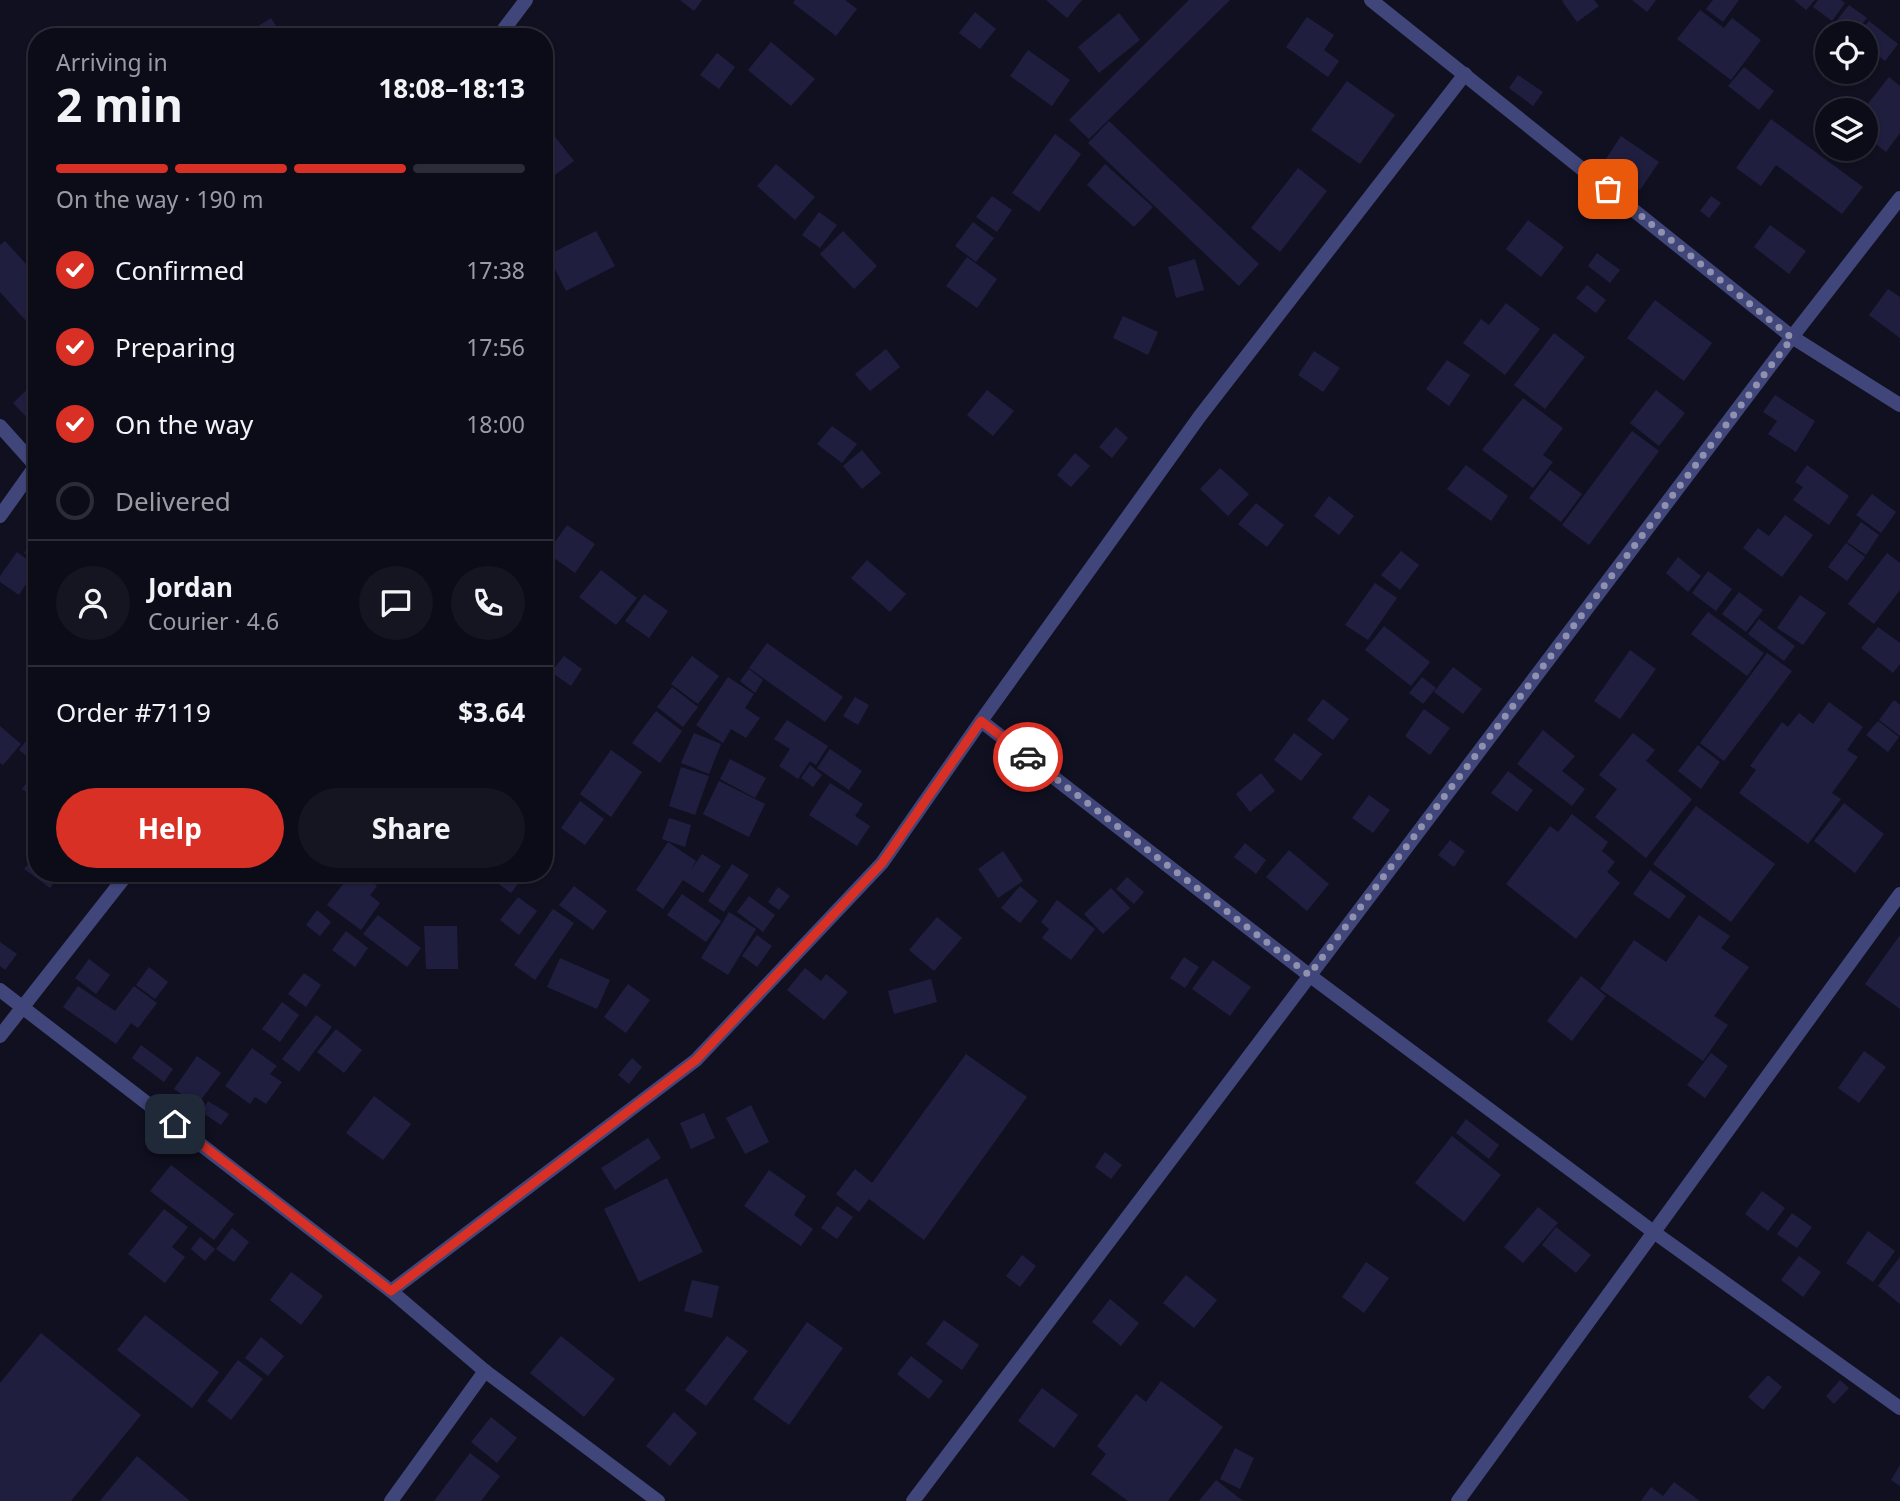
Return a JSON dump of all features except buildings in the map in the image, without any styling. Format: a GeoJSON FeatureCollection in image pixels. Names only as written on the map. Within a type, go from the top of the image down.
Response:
{"type":"FeatureCollection","features":[{"type":"Feature","properties":{"kind":"street"},"geometry":{"type":"LineString","coordinates":[[505,28],[526,0]]}},
{"type":"Feature","properties":{"kind":"street"},"geometry":{"type":"LineString","coordinates":[[1371,0],[1792,338],[1900,405]]}},
{"type":"Feature","properties":{"kind":"street"},"geometry":{"type":"LineString","coordinates":[[391,1291],[696,1060],[882,863],[1200,416],[1465,74]]}},
{"type":"Feature","properties":{"kind":"street"},"geometry":{"type":"LineString","coordinates":[[913,1501],[1900,198]]}},
{"type":"Feature","properties":{"kind":"street"},"geometry":{"type":"LineString","coordinates":[[0,426],[28,456]]}},
{"type":"Feature","properties":{"kind":"street"},"geometry":{"type":"LineString","coordinates":[[0,516],[28,476]]}},
{"type":"Feature","properties":{"kind":"street"},"geometry":{"type":"LineString","coordinates":[[981,721],[1309,975],[1655,1233],[1900,1408]]}},
{"type":"Feature","properties":{"kind":"street"},"geometry":{"type":"LineString","coordinates":[[0,1036],[121,882]]}},
{"type":"Feature","properties":{"kind":"street"},"geometry":{"type":"LineString","coordinates":[[1458,1501],[1900,894]]}},
{"type":"Feature","properties":{"kind":"street"},"geometry":{"type":"LineString","coordinates":[[0,990],[391,1291],[485,1371],[659,1501]]}},
{"type":"Feature","properties":{"kind":"street"},"geometry":{"type":"LineString","coordinates":[[391,1501],[485,1371]]}},
{"type":"Feature","properties":{"kind":"way so far"},"geometry":{"type":"LineString","coordinates":[[1028,757],[1309,975],[1792,338],[1608,189]]}},
{"type":"Feature","properties":{"kind":"route"},"geometry":{"type":"LineString","coordinates":[[175,1124],[391,1291],[696,1060],[882,863],[981,721],[1028,757]]}}]}
